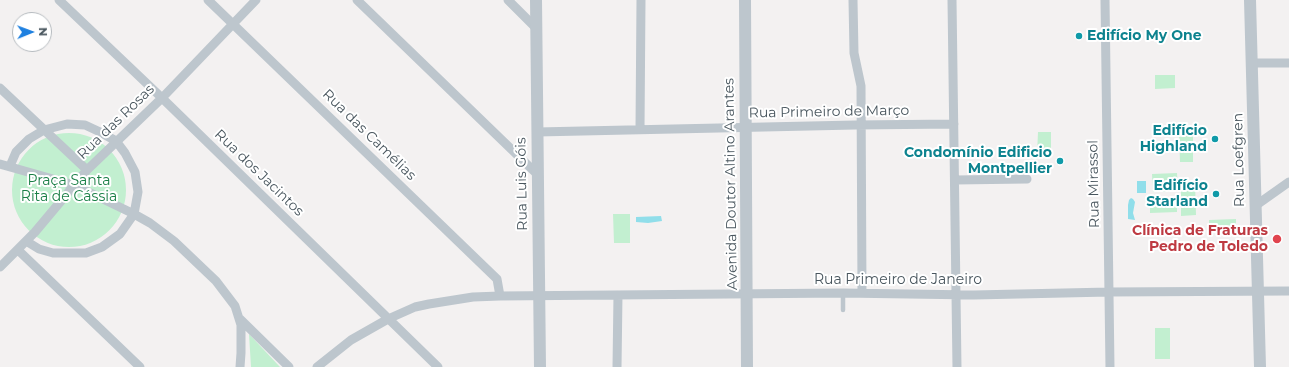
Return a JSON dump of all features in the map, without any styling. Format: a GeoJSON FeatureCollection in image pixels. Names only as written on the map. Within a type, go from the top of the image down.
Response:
{"type":"FeatureCollection","features":[{"type":"Feature","properties":{"kind":"street","name":"Rua dos Jacintos"},"geometry":{"type":"LineString","coordinates":[[59,0],[162,98],[438,367]]}},
{"type":"Feature","properties":{"kind":"street","name":"Rua das Camélias"},"geometry":{"type":"LineString","coordinates":[[208,0],[497,279],[500,296]]}},
{"type":"Feature","properties":{"kind":"street","name":"Rua das Rosas"},"geometry":{"type":"LineString","coordinates":[[0,267],[18,250],[88,170],[162,98],[232,23],[256,0]]}},
{"type":"Feature","properties":{"kind":"street"},"geometry":{"type":"LineString","coordinates":[[357,0],[537,174]]}},
{"type":"Feature","properties":{"kind":"street"},"geometry":{"type":"LineString","coordinates":[[508,0],[536,28]]}},
{"type":"Feature","properties":{"kind":"street","name":"Rua Luis Góis"},"geometry":{"type":"LineString","coordinates":[[536,0],[536,132],[540,367]]}},
{"type":"Feature","properties":{"kind":"street"},"geometry":{"type":"LineString","coordinates":[[640,129],[641,0]]}},
{"type":"Feature","properties":{"kind":"street","name":"Avenida Doutor Altino Arantes"},"geometry":{"type":"LineString","coordinates":[[745,0],[747,367]]}},
{"type":"Feature","properties":{"kind":"street"},"geometry":{"type":"LineString","coordinates":[[852,0],[854,53],[861,86],[862,293]]}},
{"type":"Feature","properties":{"kind":"street"},"geometry":{"type":"LineString","coordinates":[[952,0],[957,367]]}},
{"type":"Feature","properties":{"kind":"street","name":"Rua Mirassol"},"geometry":{"type":"LineString","coordinates":[[1105,0],[1110,367]]}},
{"type":"Feature","properties":{"kind":"street","name":"Rua Loefgren"},"geometry":{"type":"LineString","coordinates":[[1250,0],[1260,367]]}},
{"type":"Feature","properties":{"kind":"street"},"geometry":{"type":"LineString","coordinates":[[1252,63],[1289,63]]}},
{"type":"Feature","properties":{"kind":"street"},"geometry":{"type":"LineString","coordinates":[[0,88],[88,170]]}},
{"type":"Feature","properties":{"kind":"street"},"geometry":{"type":"LineString","coordinates":[[10,166],[16,152],[29,139],[44,130],[67,124],[85,125],[116,142],[125,153],[135,172],[138,192],[134,214],[120,234],[102,247],[86,254],[53,253],[39,250],[26,241]]}},
{"type":"Feature","properties":{"kind":"street","name":"Rua Primeiro de Março"},"geometry":{"type":"LineString","coordinates":[[536,132],[954,124]]}},
{"type":"Feature","properties":{"kind":"street"},"geometry":{"type":"LineString","coordinates":[[0,164],[74,185],[150,222],[174,241],[211,276],[235,306],[240,319],[240,367]]}},
{"type":"Feature","properties":{"kind":"street"},"geometry":{"type":"LineString","coordinates":[[955,180],[1027,179]]}},
{"type":"Feature","properties":{"kind":"street"},"geometry":{"type":"LineString","coordinates":[[1255,206],[1289,182]]}},
{"type":"Feature","properties":{"kind":"street"},"geometry":{"type":"LineString","coordinates":[[18,250],[140,367]]}},
{"type":"Feature","properties":{"kind":"street","name":"Rua Primeiro de Janeiro"},"geometry":{"type":"LineString","coordinates":[[317,367],[351,340],[388,319],[415,307],[458,299],[500,296],[843,293],[956,295],[1289,291]]}},
{"type":"Feature","properties":{"kind":"street"},"geometry":{"type":"LineString","coordinates":[[617,367],[618,295]]}},
{"type":"Feature","properties":{"kind":"street"},"geometry":{"type":"LineString","coordinates":[[240,319],[289,367]]}},
{"type":"Feature","properties":{"kind":"street"},"geometry":{"type":"LineString","coordinates":[[241,353],[243,367]]}},
{"type":"Feature","properties":{"kind":"lane"},"geometry":{"type":"LineString","coordinates":[[843,293],[843,310]]}},
{"type":"Feature","properties":{"kind":"green space"},"geometry":{"type":"Polygon","coordinates":[[[1155,75],[1175,75],[1175,88],[1155,89],[1155,75]]]}},
{"type":"Feature","properties":{"kind":"green space"},"geometry":{"type":"Polygon","coordinates":[[[1038,132],[1051,132],[1051,155],[1037,155],[1038,132]]]}},
{"type":"Feature","properties":{"kind":"green space","name":"Praça Santa Rita de Cássia"},"geometry":{"type":"Polygon","coordinates":[[[69,133],[91,137],[101,142],[117,158],[122,168],[126,190],[122,212],[117,222],[101,238],[91,243],[69,247],[47,243],[37,238],[21,222],[16,212],[12,190],[16,168],[21,158],[37,142],[47,137],[69,133]]]}},
{"type":"Feature","properties":{"kind":"green space"},"geometry":{"type":"Polygon","coordinates":[[[1179,135],[1193,135],[1193,162],[1180,162],[1179,135]]]}},
{"type":"Feature","properties":{"kind":"green space"},"geometry":{"type":"Polygon","coordinates":[[[1177,173],[1178,191],[1153,192],[1152,174],[1177,173]]]}},
{"type":"Feature","properties":{"kind":"green space"},"geometry":{"type":"Polygon","coordinates":[[[1195,182],[1196,215],[1181,216],[1181,183],[1195,182]]]}},
{"type":"Feature","properties":{"kind":"green space"},"geometry":{"type":"Polygon","coordinates":[[[1150,198],[1177,198],[1177,212],[1150,213],[1150,198]]]}},
{"type":"Feature","properties":{"kind":"green space"},"geometry":{"type":"Polygon","coordinates":[[[613,214],[630,214],[630,243],[614,243],[613,214]]]}},
{"type":"Feature","properties":{"kind":"green space"},"geometry":{"type":"Polygon","coordinates":[[[1236,219],[1236,232],[1209,233],[1209,220],[1236,219]]]}},
{"type":"Feature","properties":{"kind":"green space"},"geometry":{"type":"Polygon","coordinates":[[[1155,328],[1170,328],[1170,359],[1155,359],[1155,328]]]}},
{"type":"Feature","properties":{"kind":"green space"},"geometry":{"type":"Polygon","coordinates":[[[249,334],[280,367],[251,367],[249,334]]]}},
{"type":"Feature","properties":{"kind":"water"},"geometry":{"type":"Polygon","coordinates":[[[1137,181],[1146,181],[1146,193],[1137,193],[1137,181]]]}},
{"type":"Feature","properties":{"kind":"water"},"geometry":{"type":"Polygon","coordinates":[[[1131,198],[1135,202],[1133,213],[1135,220],[1128,219],[1128,205],[1131,198]]]}},
{"type":"Feature","properties":{"kind":"water"},"geometry":{"type":"Polygon","coordinates":[[[661,216],[662,221],[648,223],[636,222],[636,217],[661,216]]]}},
{"type":"Feature","properties":{"kind":"place","name":"Edifício My One"},"geometry":{"type":"Point","coordinates":[1079,36]}},
{"type":"Feature","properties":{"kind":"place","name":"Edifício Highland"},"geometry":{"type":"Point","coordinates":[1215,139]}},
{"type":"Feature","properties":{"kind":"place","name":"Condomínio Edificio Montpellier"},"geometry":{"type":"Point","coordinates":[1060,161]}},
{"type":"Feature","properties":{"kind":"place","name":"Edifício Starland"},"geometry":{"type":"Point","coordinates":[1216,194]}},
{"type":"Feature","properties":{"kind":"place","name":"Clínica de Fraturas Pedro de Toledo"},"geometry":{"type":"Point","coordinates":[1277,239]}}]}
